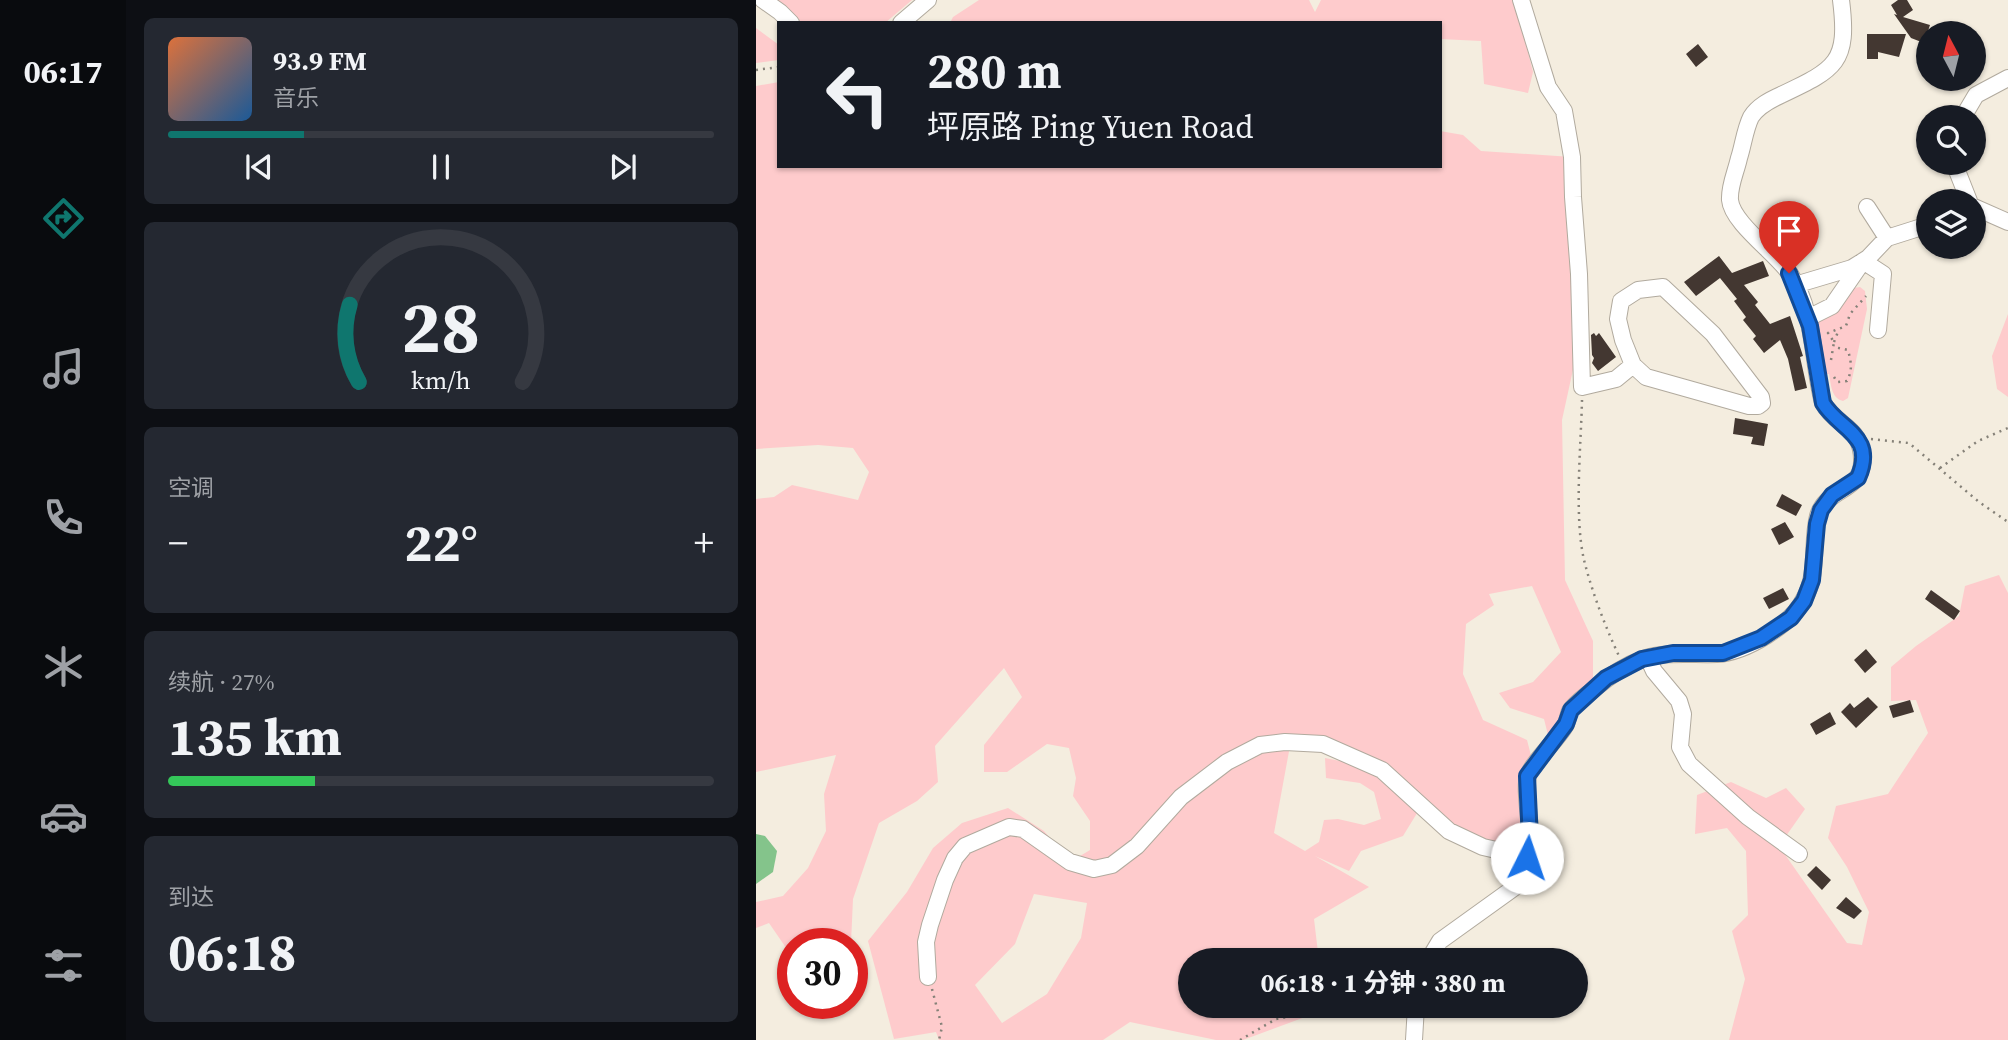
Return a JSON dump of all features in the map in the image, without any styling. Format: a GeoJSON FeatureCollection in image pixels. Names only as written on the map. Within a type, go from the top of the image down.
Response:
{"type":"FeatureCollection","features":[{"type":"Feature","properties":{"kind":"street"},"geometry":{"type":"LineString","coordinates":[[763,0],[789,21]]}},
{"type":"Feature","properties":{"kind":"street"},"geometry":{"type":"LineString","coordinates":[[903,21],[928,0]]}},
{"type":"Feature","properties":{"kind":"street"},"geometry":{"type":"LineString","coordinates":[[1521,0],[1548,87],[1564,111],[1572,156],[1582,387],[1616,379],[1633,365]]}},
{"type":"Feature","properties":{"kind":"street"},"geometry":{"type":"LineString","coordinates":[[1436,948],[1440,941],[1522,882],[1530,840],[1527,776],[1566,724],[1571,710],[1606,678],[1648,658],[1673,653],[1715,654],[1731,651],[1761,638],[1795,613],[1812,580],[1817,524],[1821,510],[1832,495],[1856,480],[1860,474],[1862,458],[1857,437],[1823,403],[1808,318],[1795,285],[1789,273],[1743,224],[1730,204],[1730,190],[1751,118],[1768,101],[1817,77],[1832,65],[1842,52],[1844,27],[1841,0]]}},
{"type":"Feature","properties":{"kind":"street"},"geometry":{"type":"LineString","coordinates":[[1970,105],[1976,95],[2008,78]]}},
{"type":"Feature","properties":{"kind":"street"},"geometry":{"type":"LineString","coordinates":[[1867,207],[1887,238]]}},
{"type":"Feature","properties":{"kind":"street"},"geometry":{"type":"LineString","coordinates":[[1986,213],[2008,222]]}},
{"type":"Feature","properties":{"kind":"street"},"geometry":{"type":"LineString","coordinates":[[1808,318],[1832,306],[1863,261],[1887,238],[1916,229]]}},
{"type":"Feature","properties":{"kind":"street"},"geometry":{"type":"LineString","coordinates":[[1795,285],[1837,274],[1863,261]]}},
{"type":"Feature","properties":{"kind":"street"},"geometry":{"type":"LineString","coordinates":[[1863,261],[1883,274],[1878,330]]}},
{"type":"Feature","properties":{"kind":"street"},"geometry":{"type":"LineString","coordinates":[[1663,287],[1713,334],[1761,397],[1762,403],[1749,406],[1646,377],[1633,365],[1618,320],[1620,302],[1638,290],[1663,287]]}},
{"type":"Feature","properties":{"kind":"street"},"geometry":{"type":"LineString","coordinates":[[1648,658],[1654,671],[1679,701],[1683,714],[1680,747],[1689,764],[1748,817],[1799,854]]}},
{"type":"Feature","properties":{"kind":"street"},"geometry":{"type":"LineString","coordinates":[[928,977],[926,942],[930,925],[945,880],[965,846],[1009,827],[1023,828],[1070,862],[1094,869],[1112,865],[1137,846],[1164,813],[1191,789],[1227,762],[1260,746],[1285,742],[1324,744],[1382,770],[1449,831],[1483,847],[1527,858]]}},
{"type":"Feature","properties":{"kind":"street"},"geometry":{"type":"LineString","coordinates":[[1414,1040],[1415,1018]]}},
{"type":"Feature","properties":{"kind":"path"},"geometry":{"type":"LineString","coordinates":[[756,69],[777,67]]}},
{"type":"Feature","properties":{"kind":"path"},"geometry":{"type":"LineString","coordinates":[[1834,342],[1828,333],[1846,326],[1850,314],[1865,296],[1881,290]]}},
{"type":"Feature","properties":{"kind":"path"},"geometry":{"type":"LineString","coordinates":[[1831,325],[1833,331]]}},
{"type":"Feature","properties":{"kind":"path"},"geometry":{"type":"LineString","coordinates":[[1830,364],[1839,329]]}},
{"type":"Feature","properties":{"kind":"path"},"geometry":{"type":"LineString","coordinates":[[1834,347],[1848,350],[1852,363],[1847,381],[1837,382],[1834,377]]}},
{"type":"Feature","properties":{"kind":"path"},"geometry":{"type":"LineString","coordinates":[[1582,387],[1580,490],[1584,559],[1613,643],[1625,668]]}},
{"type":"Feature","properties":{"kind":"path"},"geometry":{"type":"LineString","coordinates":[[1940,468],[1978,441],[2008,428]]}},
{"type":"Feature","properties":{"kind":"path"},"geometry":{"type":"LineString","coordinates":[[1857,437],[1909,443],[1979,502],[2008,522]]}},
{"type":"Feature","properties":{"kind":"path"},"geometry":{"type":"LineString","coordinates":[[928,977],[942,1027],[939,1040]]}},
{"type":"Feature","properties":{"kind":"path"},"geometry":{"type":"LineString","coordinates":[[1240,1040],[1281,1018]]}},
{"type":"Feature","properties":{"kind":"shaded area"},"geometry":{"type":"Polygon","coordinates":[[[772,0],[912,0],[887,21],[800,21],[772,0]]]}},
{"type":"Feature","properties":{"kind":"shaded area"},"geometry":{"type":"Polygon","coordinates":[[[979,0],[1309,0],[1315,12],[1321,0],[1515,0],[1527,26],[1525,40],[1533,72],[1528,93],[1484,84],[1481,41],[1442,39],[1442,21],[951,21],[979,0]]]}},
{"type":"Feature","properties":{"kind":"shaded area"},"geometry":{"type":"Polygon","coordinates":[[[756,28],[777,44],[777,60],[756,63],[756,28]]]}},
{"type":"Feature","properties":{"kind":"shaded area"},"geometry":{"type":"Polygon","coordinates":[[[777,82],[777,168],[1442,168],[1442,131],[1463,135],[1481,151],[1572,157],[1581,333],[1562,420],[1565,580],[1593,641],[1593,684],[1549,739],[1544,719],[1510,708],[1499,693],[1533,682],[1561,652],[1532,586],[1489,594],[1494,605],[1466,624],[1463,674],[1483,720],[1527,740],[1534,767],[1527,857],[1478,844],[1422,805],[1403,836],[1361,851],[1349,871],[1315,856],[1369,887],[1314,919],[1317,948],[1178,948],[1178,1018],[1302,1018],[1243,1040],[1216,1040],[1130,1022],[1103,1040],[939,1040],[936,1032],[894,1039],[868,941],[907,892],[933,848],[962,823],[1008,808],[1044,831],[1070,862],[1090,850],[1090,821],[1073,796],[1076,778],[1069,748],[1047,744],[1007,772],[984,772],[984,745],[1022,697],[1004,668],[935,746],[938,782],[917,801],[879,823],[853,899],[852,928],[777,928],[777,935],[769,923],[756,928],[756,902],[783,896],[808,868],[826,831],[824,794],[836,755],[756,772],[756,499],[774,497],[792,485],[858,500],[869,472],[853,448],[818,445],[756,449],[756,86],[777,82]],[[1292,735],[1274,833],[1305,851],[1319,842],[1324,820],[1338,819],[1364,825],[1381,819],[1374,792],[1360,783],[1326,778],[1325,758],[1345,762],[1292,735]],[[1034,894],[1015,944],[975,985],[1002,1023],[1047,994],[1081,938],[1087,903],[1034,894]]]}},
{"type":"Feature","properties":{"kind":"shaded area"},"geometry":{"type":"Polygon","coordinates":[[[1860,287],[1865,291],[1867,309],[1848,398],[1843,401],[1834,394],[1829,374],[1824,374],[1816,325],[1854,288],[1860,287]]]}},
{"type":"Feature","properties":{"kind":"shaded area"},"geometry":{"type":"Polygon","coordinates":[[[2008,314],[2008,397],[1997,389],[1992,356],[2008,314]]]}},
{"type":"Feature","properties":{"kind":"shaded area"},"geometry":{"type":"Polygon","coordinates":[[[1999,575],[2008,593],[2008,1040],[1729,1040],[1745,979],[1732,931],[1748,915],[1746,851],[1727,828],[1695,834],[1697,795],[1731,782],[1766,798],[1786,788],[1805,809],[1779,846],[1847,943],[1862,945],[1869,912],[1847,867],[1828,838],[1836,806],[1888,794],[1928,733],[1916,700],[1891,701],[1891,667],[1959,616],[1965,586],[1999,575]]]}},
{"type":"Feature","properties":{"kind":"shaded area"},"geometry":{"type":"Polygon","coordinates":[[[756,834],[765,836],[777,851],[773,872],[756,884],[756,834]]]}},
{"type":"Feature","properties":{"kind":"building"},"geometry":{"type":"Polygon","coordinates":[[[1898,0],[1907,0],[1913,10],[1903,17],[1916,21],[1916,40],[1911,38],[1891,5],[1898,0]]]}},
{"type":"Feature","properties":{"kind":"building"},"geometry":{"type":"Polygon","coordinates":[[[1867,34],[1906,34],[1899,57],[1878,52],[1878,59],[1867,59],[1867,34]]]}},
{"type":"Feature","properties":{"kind":"building"},"geometry":{"type":"Polygon","coordinates":[[[1698,44],[1708,57],[1696,67],[1686,54],[1698,44]]]}},
{"type":"Feature","properties":{"kind":"building"},"geometry":{"type":"Polygon","coordinates":[[[1719,256],[1732,273],[1763,261],[1769,276],[1744,285],[1758,302],[1755,305],[1770,324],[1790,316],[1803,356],[1800,357],[1807,388],[1795,391],[1788,359],[1780,340],[1764,353],[1753,339],[1756,336],[1743,320],[1746,317],[1734,301],[1737,299],[1720,278],[1696,296],[1684,282],[1719,256]]]}},
{"type":"Feature","properties":{"kind":"building"},"geometry":{"type":"Polygon","coordinates":[[[1594,333],[1596,336],[1599,333],[1616,357],[1598,371],[1592,363],[1594,358],[1591,335],[1594,333]]]}},
{"type":"Feature","properties":{"kind":"building"},"geometry":{"type":"Polygon","coordinates":[[[1735,418],[1768,424],[1764,446],[1751,444],[1753,437],[1733,434],[1735,418]]]}},
{"type":"Feature","properties":{"kind":"building"},"geometry":{"type":"Polygon","coordinates":[[[1782,494],[1802,505],[1796,516],[1776,506],[1782,494]]]}},
{"type":"Feature","properties":{"kind":"building"},"geometry":{"type":"Polygon","coordinates":[[[1785,522],[1794,537],[1779,545],[1771,529],[1785,522]]]}},
{"type":"Feature","properties":{"kind":"building"},"geometry":{"type":"Polygon","coordinates":[[[1783,588],[1789,599],[1769,609],[1763,598],[1783,588]]]}},
{"type":"Feature","properties":{"kind":"building"},"geometry":{"type":"Polygon","coordinates":[[[1931,590],[1960,611],[1954,620],[1925,599],[1931,590]]]}},
{"type":"Feature","properties":{"kind":"building"},"geometry":{"type":"Polygon","coordinates":[[[1866,649],[1877,662],[1865,673],[1854,660],[1866,649]]]}},
{"type":"Feature","properties":{"kind":"building"},"geometry":{"type":"Polygon","coordinates":[[[1868,697],[1878,707],[1856,728],[1841,712],[1850,703],[1854,708],[1868,697]]]}},
{"type":"Feature","properties":{"kind":"building"},"geometry":{"type":"Polygon","coordinates":[[[1910,700],[1914,712],[1893,718],[1889,706],[1910,700]]]}},
{"type":"Feature","properties":{"kind":"building"},"geometry":{"type":"Polygon","coordinates":[[[1830,712],[1836,724],[1816,735],[1810,724],[1830,712]]]}},
{"type":"Feature","properties":{"kind":"building"},"geometry":{"type":"Polygon","coordinates":[[[1816,866],[1831,880],[1822,890],[1807,875],[1816,866]]]}},
{"type":"Feature","properties":{"kind":"building"},"geometry":{"type":"Polygon","coordinates":[[[1846,897],[1862,911],[1854,919],[1836,908],[1846,897]]]}},
{"type":"Feature","properties":{"kind":"route"},"geometry":{"type":"LineString","coordinates":[[1527,858],[1530,840],[1527,776],[1566,724],[1571,710],[1606,678],[1642,659],[1673,653],[1715,654],[1731,651],[1761,638],[1791,618],[1804,601],[1814,571],[1817,524],[1821,510],[1832,495],[1858,478],[1862,458],[1857,437],[1823,403],[1810,326],[1789,273]]}}]}
